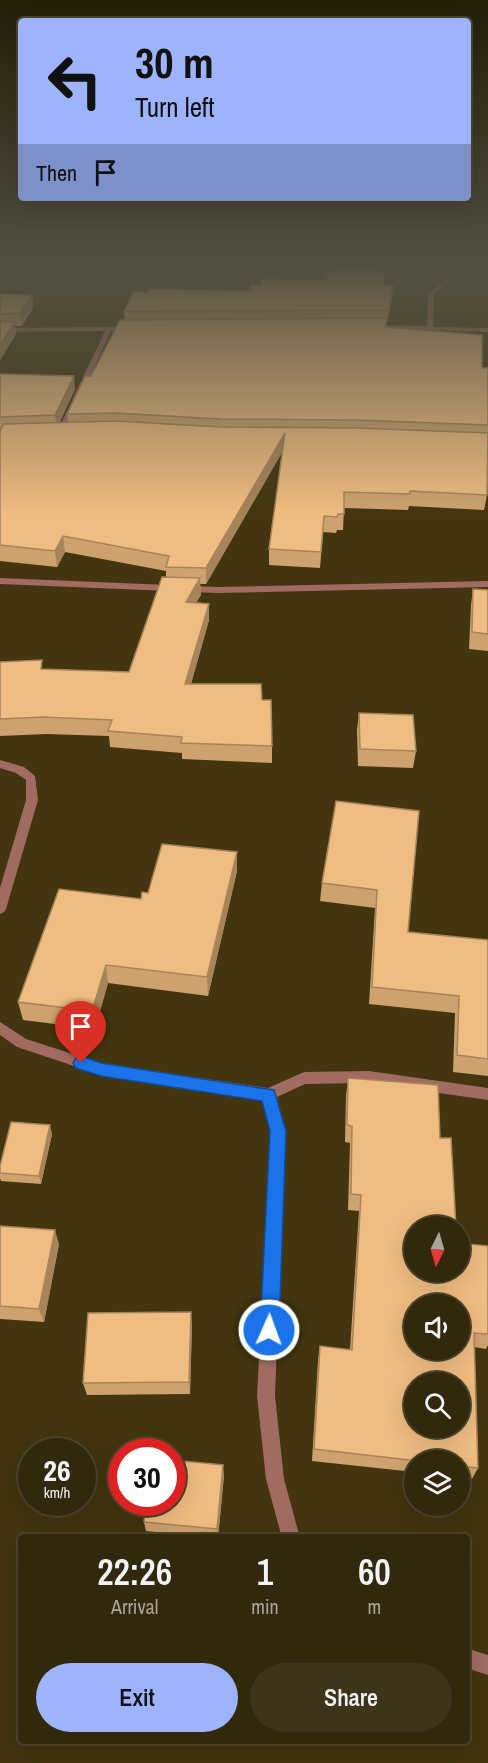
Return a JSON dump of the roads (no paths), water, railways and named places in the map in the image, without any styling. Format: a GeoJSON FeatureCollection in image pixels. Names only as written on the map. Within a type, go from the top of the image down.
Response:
{"type":"FeatureCollection","features":[{"type":"Feature","properties":{"kind":"street"},"geometry":{"type":"LineString","coordinates":[[61,432],[99,350]]}},
{"type":"Feature","properties":{"kind":"street"},"geometry":{"type":"LineString","coordinates":[[51,432],[72,432]]}},
{"type":"Feature","properties":{"kind":"street"},"geometry":{"type":"LineString","coordinates":[[0,581],[217,590],[488,584]]}},
{"type":"Feature","properties":{"kind":"street"},"geometry":{"type":"LineString","coordinates":[[0,764],[20,770],[31,779],[32,800],[0,909]]}},
{"type":"Feature","properties":{"kind":"street"},"geometry":{"type":"LineString","coordinates":[[0,1028],[22,1043],[101,1070],[269,1095],[304,1078],[369,1077],[488,1094]]}},
{"type":"Feature","properties":{"kind":"street"},"geometry":{"type":"LineString","coordinates":[[269,1095],[278,1131],[266,1396],[275,1479],[290,1534]]}},
{"type":"Feature","properties":{"kind":"street"},"geometry":{"type":"LineString","coordinates":[[470,1659],[488,1665]]}}]}
